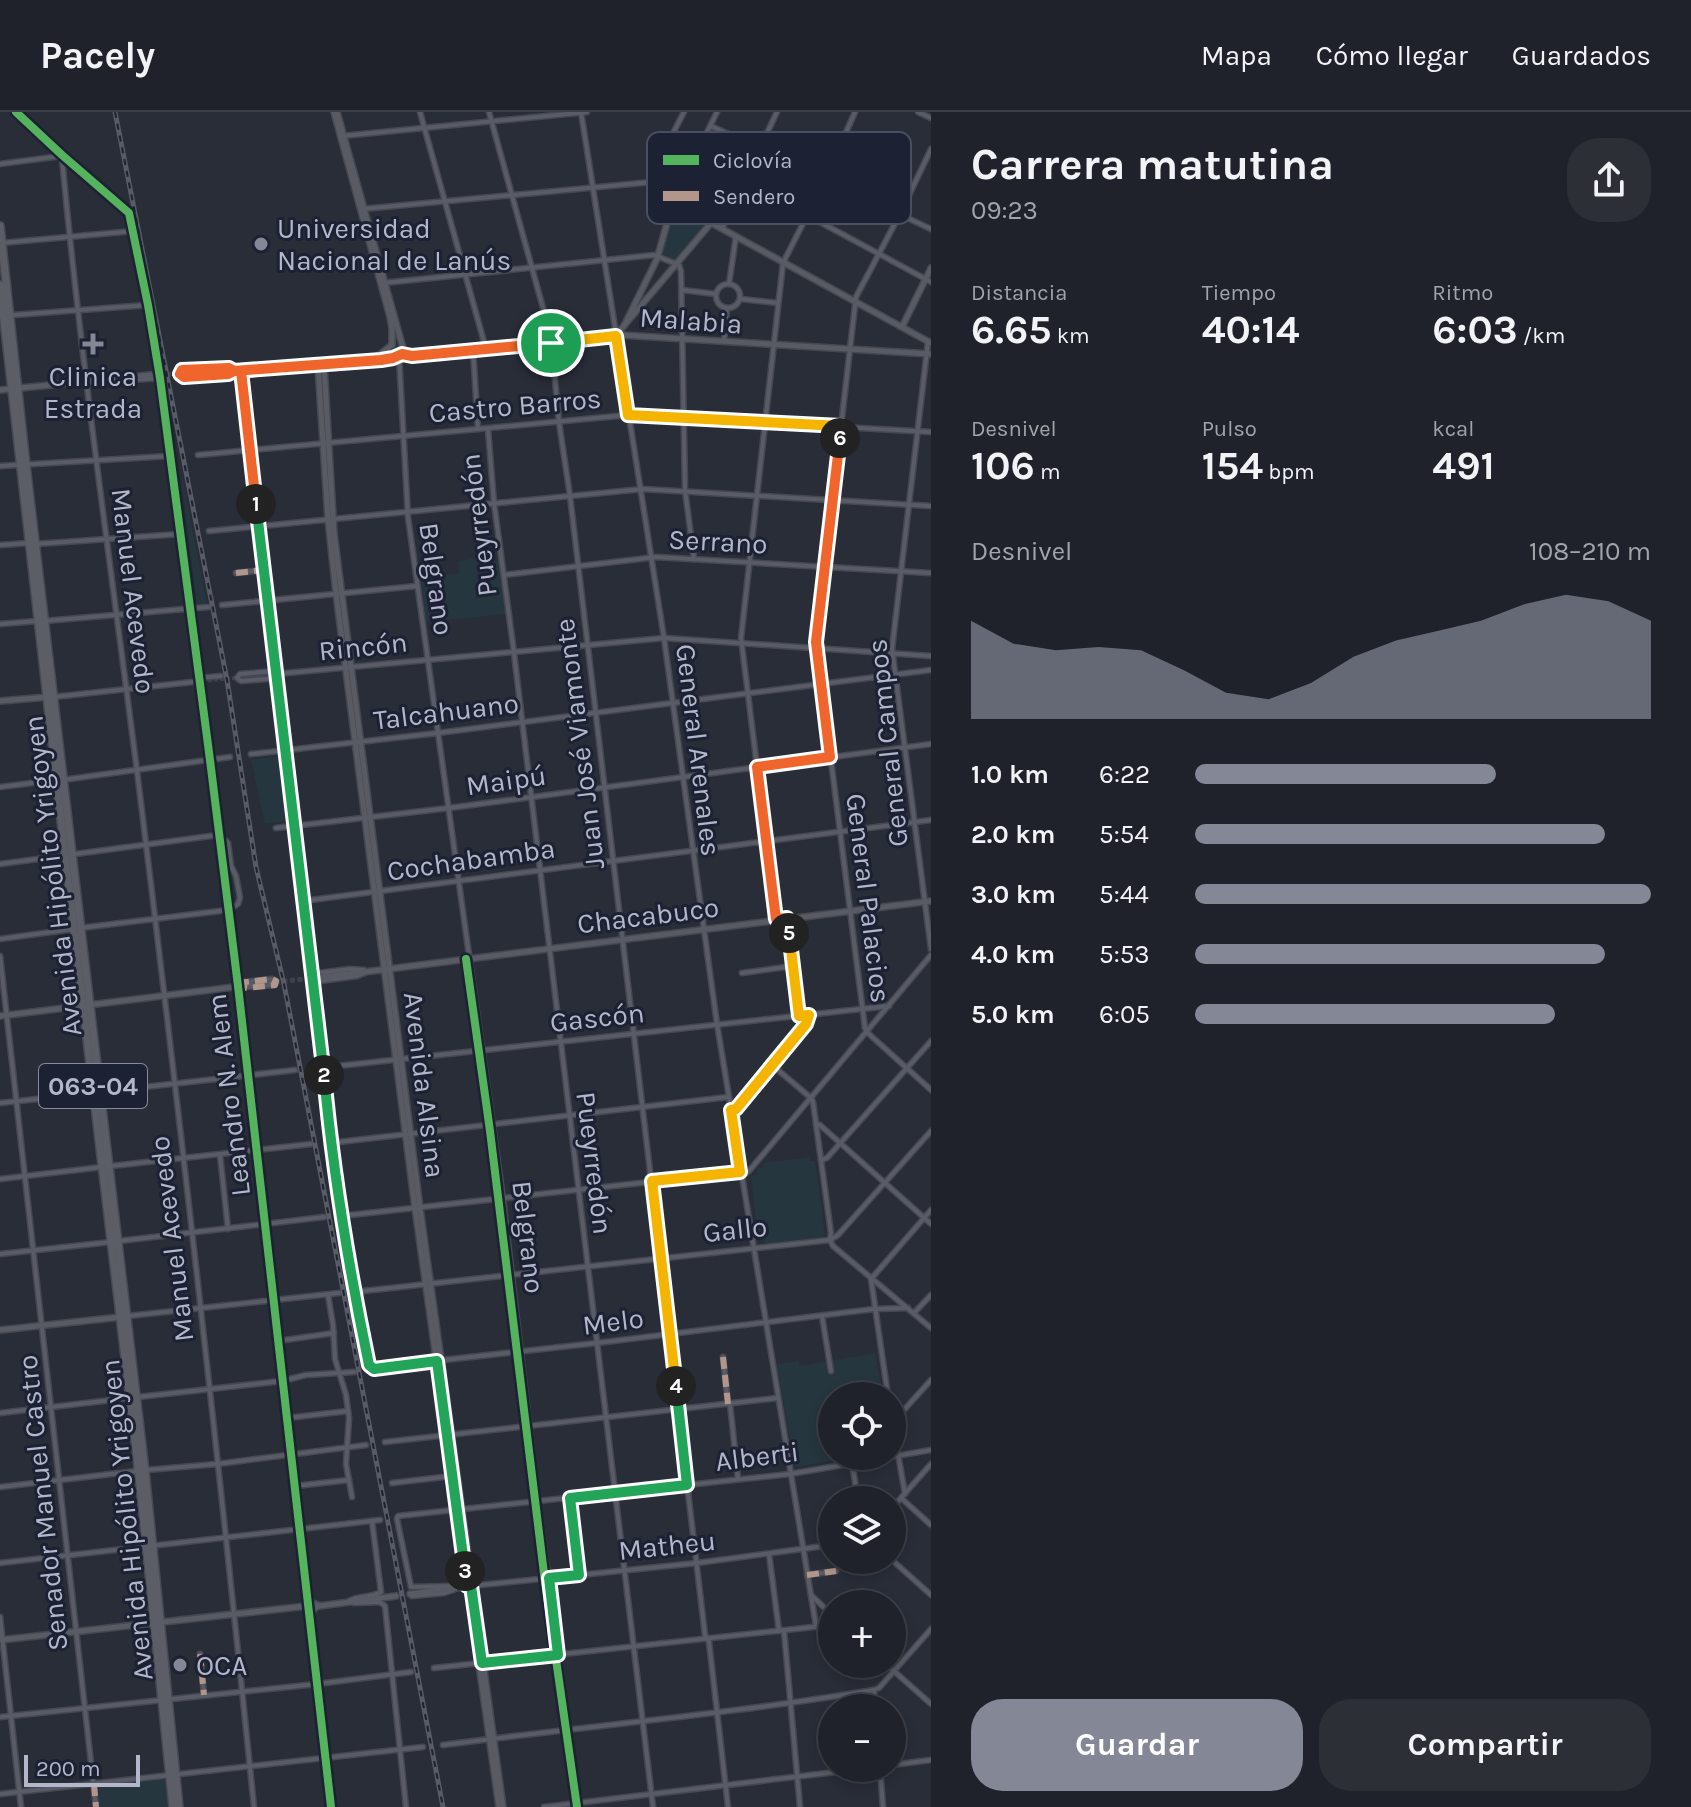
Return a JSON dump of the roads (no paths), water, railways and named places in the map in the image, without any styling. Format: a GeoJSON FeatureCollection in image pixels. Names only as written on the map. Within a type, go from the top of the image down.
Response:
{"type":"FeatureCollection","features":[{"type":"Feature","properties":{"kind":"main road","name":"Avenida Hipólito Yrigoyen"},"geometry":{"type":"LineString","coordinates":[[0,226],[4,316]]}},
{"type":"Feature","properties":{"kind":"main road","name":"Avenida Hipólito Yrigoyen"},"geometry":{"type":"LineString","coordinates":[[0,285],[150,1547],[176,1807]]}},
{"type":"Feature","properties":{"kind":"street"},"geometry":{"type":"LineString","coordinates":[[1,243],[134,231],[129,213],[16,112]]}},
{"type":"Feature","properties":{"kind":"street"},"geometry":{"type":"LineString","coordinates":[[335,112],[392,324],[391,353],[399,355],[403,348],[382,283]]}},
{"type":"Feature","properties":{"kind":"street"},"geometry":{"type":"LineString","coordinates":[[420,112],[486,349]]}},
{"type":"Feature","properties":{"kind":"street","name":"Juan José Viamonte"},"geometry":{"type":"LineString","coordinates":[[489,112],[551,343],[728,1807]]}},
{"type":"Feature","properties":{"kind":"street"},"geometry":{"type":"LineString","coordinates":[[342,136],[583,112]]}},
{"type":"Feature","properties":{"kind":"street","name":"General Arenales"},"geometry":{"type":"LineString","coordinates":[[583,112],[664,638],[728,1097],[816,1626]]}},
{"type":"Feature","properties":{"kind":"street"},"geometry":{"type":"LineString","coordinates":[[674,132],[684,112]]}},
{"type":"Feature","properties":{"kind":"street"},"geometry":{"type":"LineString","coordinates":[[708,132],[717,112]]}},
{"type":"Feature","properties":{"kind":"street"},"geometry":{"type":"LineString","coordinates":[[767,132],[777,112]]}},
{"type":"Feature","properties":{"kind":"street"},"geometry":{"type":"LineString","coordinates":[[846,132],[855,112]]}},
{"type":"Feature","properties":{"kind":"street"},"geometry":{"type":"LineString","coordinates":[[918,112],[931,118]]}},
{"type":"Feature","properties":{"kind":"street"},"geometry":{"type":"LineString","coordinates":[[711,126],[724,132]]}},
{"type":"Feature","properties":{"kind":"street"},"geometry":{"type":"LineString","coordinates":[[911,191],[931,149]]}},
{"type":"Feature","properties":{"kind":"street"},"geometry":{"type":"LineString","coordinates":[[0,164],[62,155]]}},
{"type":"Feature","properties":{"kind":"street","name":"Manuel Acevedo"},"geometry":{"type":"LineString","coordinates":[[62,155],[77,311],[90,382],[174,1084],[254,1807]]}},
{"type":"Feature","properties":{"kind":"street"},"geometry":{"type":"LineString","coordinates":[[362,209],[647,182]]}},
{"type":"Feature","properties":{"kind":"street"},"geometry":{"type":"LineString","coordinates":[[911,219],[931,229]]}},
{"type":"Feature","properties":{"kind":"street"},"geometry":{"type":"LineString","coordinates":[[624,326],[659,256],[667,224]]}},
{"type":"Feature","properties":{"kind":"street"},"geometry":{"type":"LineString","coordinates":[[616,336],[710,224]]}},
{"type":"Feature","properties":{"kind":"street"},"geometry":{"type":"LineString","coordinates":[[713,224],[929,342]]}},
{"type":"Feature","properties":{"kind":"street"},"geometry":{"type":"LineString","coordinates":[[722,228],[724,224]]}},
{"type":"Feature","properties":{"kind":"street"},"geometry":{"type":"LineString","coordinates":[[776,919],[741,643],[783,263],[802,224]]}},
{"type":"Feature","properties":{"kind":"street"},"geometry":{"type":"LineString","coordinates":[[823,224],[928,281]]}},
{"type":"Feature","properties":{"kind":"street"},"geometry":{"type":"LineString","coordinates":[[855,301],[895,224]]}},
{"type":"Feature","properties":{"kind":"street","name":"Leandro N. Alem"},"geometry":{"type":"LineString","coordinates":[[134,231],[160,375],[200,680],[238,985],[331,1807]]}},
{"type":"Feature","properties":{"kind":"street"},"geometry":{"type":"LineString","coordinates":[[729,284],[736,236]]}},
{"type":"Feature","properties":{"kind":"street"},"geometry":{"type":"LineString","coordinates":[[382,283],[659,256],[677,263],[680,269],[683,339],[685,490],[694,559]]}},
{"type":"Feature","properties":{"kind":"street"},"geometry":{"type":"LineString","coordinates":[[902,327],[928,281],[931,268]]}},
{"type":"Feature","properties":{"kind":"street"},"geometry":{"type":"LineString","coordinates":[[729,284],[737,287],[740,298],[736,306],[727,308],[719,305],[716,294],[722,285],[729,284]]}},
{"type":"Feature","properties":{"kind":"street"},"geometry":{"type":"LineString","coordinates":[[681,290],[716,294]]}},
{"type":"Feature","properties":{"kind":"street"},"geometry":{"type":"LineString","coordinates":[[740,298],[778,303]]}},
{"type":"Feature","properties":{"kind":"street","name":"General Palacios"},"geometry":{"type":"LineString","coordinates":[[855,301],[817,649],[866,1032],[931,1090]]}},
{"type":"Feature","properties":{"kind":"street"},"geometry":{"type":"LineString","coordinates":[[4,316],[148,305]]}},
{"type":"Feature","properties":{"kind":"street"},"geometry":{"type":"LineString","coordinates":[[724,341],[727,308]]}},
{"type":"Feature","properties":{"kind":"street","name":"Malabia"},"geometry":{"type":"LineString","coordinates":[[182,374],[321,366],[389,359],[399,355],[616,336],[929,354]]}},
{"type":"Feature","properties":{"kind":"street","name":"General Campos"},"geometry":{"type":"LineString","coordinates":[[929,342],[893,654],[928,901],[931,952]]}},
{"type":"Feature","properties":{"kind":"street"},"geometry":{"type":"LineString","coordinates":[[371,360],[396,343],[401,344]]}},
{"type":"Feature","properties":{"kind":"street","name":"Pueyrredón"},"geometry":{"type":"LineString","coordinates":[[473,350],[478,429]]}},
{"type":"Feature","properties":{"kind":"street","name":"Belgrano"},"geometry":{"type":"LineString","coordinates":[[399,355],[407,511],[503,1199],[538,1502],[579,1805]]}},
{"type":"Feature","properties":{"kind":"street","name":"Avenida Alsina"},"geometry":{"type":"LineString","coordinates":[[321,366],[330,519],[348,667],[469,1589],[501,1807]]}},
{"type":"Feature","properties":{"kind":"street","name":"Malabia"},"geometry":{"type":"LineString","coordinates":[[229,368],[238,371],[184,377],[180,374],[183,370],[229,368]]}},
{"type":"Feature","properties":{"kind":"street"},"geometry":{"type":"LineString","coordinates":[[238,371],[250,449],[330,1143],[354,1292]]}},
{"type":"Feature","properties":{"kind":"street"},"geometry":{"type":"LineString","coordinates":[[0,390],[151,375]]}},
{"type":"Feature","properties":{"kind":"street"},"geometry":{"type":"LineString","coordinates":[[90,382],[105,383],[160,375]]}},
{"type":"Feature","properties":{"kind":"street","name":"Castro Barros"},"geometry":{"type":"LineString","coordinates":[[198,455],[628,415],[931,432]]}},
{"type":"Feature","properties":{"kind":"street","name":"Pueyrredón"},"geometry":{"type":"LineString","coordinates":[[488,429],[494,503],[653,1807]]}},
{"type":"Feature","properties":{"kind":"street"},"geometry":{"type":"LineString","coordinates":[[0,466],[170,456]]}},
{"type":"Feature","properties":{"kind":"street"},"geometry":{"type":"LineString","coordinates":[[209,531],[640,489],[931,506]]}},
{"type":"Feature","properties":{"kind":"street"},"geometry":{"type":"LineString","coordinates":[[0,545],[180,534]]}},
{"type":"Feature","properties":{"kind":"street","name":"Serrano"},"geometry":{"type":"LineString","coordinates":[[504,575],[652,557],[931,573]]}},
{"type":"Feature","properties":{"kind":"street"},"geometry":{"type":"LineString","coordinates":[[236,573],[264,570]]}},
{"type":"Feature","properties":{"kind":"street"},"geometry":{"type":"LineString","coordinates":[[222,605],[417,586]]}},
{"type":"Feature","properties":{"kind":"street"},"geometry":{"type":"LineString","coordinates":[[0,624],[208,607]]}},
{"type":"Feature","properties":{"kind":"street","name":"Rincón"},"geometry":{"type":"LineString","coordinates":[[276,674],[664,638],[931,656]]}},
{"type":"Feature","properties":{"kind":"street","name":"Talcahuano"},"geometry":{"type":"LineString","coordinates":[[251,754],[931,670]]}},
{"type":"Feature","properties":{"kind":"street"},"geometry":{"type":"LineString","coordinates":[[240,674],[276,674],[241,681],[237,678],[240,674]]}},
{"type":"Feature","properties":{"kind":"street"},"geometry":{"type":"LineString","coordinates":[[0,701],[125,690],[221,676]]}},
{"type":"Feature","properties":{"kind":"street","name":"Maipú"},"geometry":{"type":"LineString","coordinates":[[276,828],[931,744]]}},
{"type":"Feature","properties":{"kind":"street"},"geometry":{"type":"LineString","coordinates":[[0,787],[230,757]]}},
{"type":"Feature","properties":{"kind":"street","name":"Cochabamba"},"geometry":{"type":"LineString","coordinates":[[302,901],[931,820]]}},
{"type":"Feature","properties":{"kind":"street"},"geometry":{"type":"LineString","coordinates":[[0,864],[219,836],[228,843],[240,898],[238,904],[228,910],[0,939]]}},
{"type":"Feature","properties":{"kind":"street","name":"Chacabuco"},"geometry":{"type":"LineString","coordinates":[[313,978],[928,901]]}},
{"type":"Feature","properties":{"kind":"street"},"geometry":{"type":"LineString","coordinates":[[787,918],[799,1016]]}},
{"type":"Feature","properties":{"kind":"street"},"geometry":{"type":"LineString","coordinates":[[341,1216],[749,1171],[931,952]]}},
{"type":"Feature","properties":{"kind":"street","name":"Senador Manuel Castro"},"geometry":{"type":"LineString","coordinates":[[0,956],[4,1015],[17,1101],[96,1807]]}},
{"type":"Feature","properties":{"kind":"street"},"geometry":{"type":"LineString","coordinates":[[742,973],[793,966]]}},
{"type":"Feature","properties":{"kind":"street"},"geometry":{"type":"LineString","coordinates":[[4,1015],[272,979],[277,983],[247,988],[238,985]]}},
{"type":"Feature","properties":{"kind":"street"},"geometry":{"type":"LineString","coordinates":[[238,985],[274,982]]}},
{"type":"Feature","properties":{"kind":"street","name":"Gascón"},"geometry":{"type":"LineString","coordinates":[[310,1069],[889,1006]]}},
{"type":"Feature","properties":{"kind":"street"},"geometry":{"type":"LineString","coordinates":[[731,1110],[736,1109],[806,1024],[809,1015]]}},
{"type":"Feature","properties":{"kind":"street"},"geometry":{"type":"LineString","coordinates":[[821,1160],[841,1143],[931,1041]]}},
{"type":"Feature","properties":{"kind":"street"},"geometry":{"type":"LineString","coordinates":[[772,1065],[811,1098],[833,1246],[931,1328]]}},
{"type":"Feature","properties":{"kind":"street"},"geometry":{"type":"LineString","coordinates":[[0,1103],[295,1070]]}},
{"type":"Feature","properties":{"kind":"street"},"geometry":{"type":"LineString","coordinates":[[330,1143],[728,1097]]}},
{"type":"Feature","properties":{"kind":"street"},"geometry":{"type":"LineString","coordinates":[[816,1124],[931,1224]]}},
{"type":"Feature","properties":{"kind":"street"},"geometry":{"type":"LineString","coordinates":[[830,1240],[838,1235],[931,1131]]}},
{"type":"Feature","properties":{"kind":"street"},"geometry":{"type":"LineString","coordinates":[[0,1179],[311,1144]]}},
{"type":"Feature","properties":{"kind":"street"},"geometry":{"type":"LineString","coordinates":[[220,1155],[228,1229]]}},
{"type":"Feature","properties":{"kind":"street"},"geometry":{"type":"LineString","coordinates":[[886,1382],[870,1283],[931,1210]]}},
{"type":"Feature","properties":{"kind":"street"},"geometry":{"type":"LineString","coordinates":[[0,1254],[324,1217]]}},
{"type":"Feature","properties":{"kind":"street","name":"Gallo"},"geometry":{"type":"LineString","coordinates":[[354,1292],[830,1240]]}},
{"type":"Feature","properties":{"kind":"street","name":"Melo"},"geometry":{"type":"LineString","coordinates":[[354,1292],[371,1368],[874,1309],[908,1308]]}},
{"type":"Feature","properties":{"kind":"street"},"geometry":{"type":"LineString","coordinates":[[0,1330],[339,1293]]}},
{"type":"Feature","properties":{"kind":"street"},"geometry":{"type":"LineString","coordinates":[[328,1295],[335,1359],[348,1411],[346,1462],[352,1497]]}},
{"type":"Feature","properties":{"kind":"street"},"geometry":{"type":"LineString","coordinates":[[914,1313],[931,1295]]}},
{"type":"Feature","properties":{"kind":"street"},"geometry":{"type":"LineString","coordinates":[[822,1316],[831,1371]]}},
{"type":"Feature","properties":{"kind":"street"},"geometry":{"type":"LineString","coordinates":[[278,1341],[334,1333]]}},
{"type":"Feature","properties":{"kind":"street"},"geometry":{"type":"LineString","coordinates":[[723,1357],[738,1479]]}},
{"type":"Feature","properties":{"kind":"street"},"geometry":{"type":"LineString","coordinates":[[0,1413],[354,1372]]}},
{"type":"Feature","properties":{"kind":"street"},"geometry":{"type":"LineString","coordinates":[[906,1406],[931,1380]]}},
{"type":"Feature","properties":{"kind":"street"},"geometry":{"type":"LineString","coordinates":[[385,1442],[777,1398]]}},
{"type":"Feature","properties":{"kind":"street"},"geometry":{"type":"LineString","coordinates":[[287,1418],[348,1411]]}},
{"type":"Feature","properties":{"kind":"street","name":"Avenida Alsina"},"geometry":{"type":"LineString","coordinates":[[449,1435],[469,1589]]}},
{"type":"Feature","properties":{"kind":"street"},"geometry":{"type":"LineString","coordinates":[[0,1487],[366,1445]]}},
{"type":"Feature","properties":{"kind":"street","name":"Alberti"},"geometry":{"type":"LineString","coordinates":[[906,1454],[931,1450]]}},
{"type":"Feature","properties":{"kind":"street"},"geometry":{"type":"LineString","coordinates":[[906,1493],[931,1464]]}},
{"type":"Feature","properties":{"kind":"street","name":"Alberti"},"geometry":{"type":"LineString","coordinates":[[412,1593],[398,1516],[818,1469]]}},
{"type":"Feature","properties":{"kind":"street"},"geometry":{"type":"LineString","coordinates":[[392,1483],[452,1476]]}},
{"type":"Feature","properties":{"kind":"street"},"geometry":{"type":"LineString","coordinates":[[294,1486],[349,1480]]}},
{"type":"Feature","properties":{"kind":"street"},"geometry":{"type":"LineString","coordinates":[[570,1498],[579,1575]]}},
{"type":"Feature","properties":{"kind":"street"},"geometry":{"type":"LineString","coordinates":[[906,1499],[931,1525]]}},
{"type":"Feature","properties":{"kind":"street"},"geometry":{"type":"LineString","coordinates":[[0,1563],[380,1520]]}},
{"type":"Feature","properties":{"kind":"street"},"geometry":{"type":"LineString","coordinates":[[348,1602],[381,1592],[372,1521]]}},
{"type":"Feature","properties":{"kind":"street","name":"Matheu"},"geometry":{"type":"LineString","coordinates":[[412,1593],[459,1587],[469,1589],[818,1547]]}},
{"type":"Feature","properties":{"kind":"street"},"geometry":{"type":"LineString","coordinates":[[769,1553],[791,1704],[800,1807]]}},
{"type":"Feature","properties":{"kind":"street"},"geometry":{"type":"LineString","coordinates":[[807,1575],[818,1573]]}},
{"type":"Feature","properties":{"kind":"street"},"geometry":{"type":"LineString","coordinates":[[906,1573],[931,1595]]}},
{"type":"Feature","properties":{"kind":"street"},"geometry":{"type":"LineString","coordinates":[[459,1587],[466,1578]]}},
{"type":"Feature","properties":{"kind":"street"},"geometry":{"type":"LineString","coordinates":[[305,1585],[310,1602],[319,1606]]}},
{"type":"Feature","properties":{"kind":"street"},"geometry":{"type":"LineString","coordinates":[[811,1595],[818,1602]]}},
{"type":"Feature","properties":{"kind":"street"},"geometry":{"type":"LineString","coordinates":[[310,1626],[311,1612],[319,1606],[396,1596]]}},
{"type":"Feature","properties":{"kind":"street"},"geometry":{"type":"LineString","coordinates":[[348,1602],[383,1603],[406,1807]]}},
{"type":"Feature","properties":{"kind":"street"},"geometry":{"type":"LineString","coordinates":[[1,1639],[307,1606]]}},
{"type":"Feature","properties":{"kind":"street"},"geometry":{"type":"LineString","coordinates":[[0,1617],[21,1807]]}},
{"type":"Feature","properties":{"kind":"street"},"geometry":{"type":"LineString","coordinates":[[434,1668],[816,1626]]}},
{"type":"Feature","properties":{"kind":"street"},"geometry":{"type":"LineString","coordinates":[[906,1657],[931,1629]]}},
{"type":"Feature","properties":{"kind":"street"},"geometry":{"type":"LineString","coordinates":[[200,1654],[204,1695]]}},
{"type":"Feature","properties":{"kind":"street"},"geometry":{"type":"LineString","coordinates":[[0,1717],[411,1672]]}},
{"type":"Feature","properties":{"kind":"street"},"geometry":{"type":"LineString","coordinates":[[443,1745],[791,1704],[874,1690],[887,1678]]}},
{"type":"Feature","properties":{"kind":"street"},"geometry":{"type":"LineString","coordinates":[[901,1678],[931,1704]]}},
{"type":"Feature","properties":{"kind":"street"},"geometry":{"type":"LineString","coordinates":[[874,1690],[874,1694]]}},
{"type":"Feature","properties":{"kind":"street"},"geometry":{"type":"LineString","coordinates":[[0,1794],[423,1747]]}},
{"type":"Feature","properties":{"kind":"street"},"geometry":{"type":"LineString","coordinates":[[906,1763],[931,1760]]}},
{"type":"Feature","properties":{"kind":"street"},"geometry":{"type":"LineString","coordinates":[[544,1807],[818,1774]]}},
{"type":"Feature","properties":{"kind":"street"},"geometry":{"type":"LineString","coordinates":[[881,1782],[883,1807]]}},
{"type":"Feature","properties":{"kind":"tunnel"},"geometry":{"type":"LineString","coordinates":[[151,375],[182,374]]}},
{"type":"Feature","properties":{"kind":"tunnel"},"geometry":{"type":"LineString","coordinates":[[202,681],[275,674]]}},
{"type":"Feature","properties":{"kind":"tunnel"},"geometry":{"type":"LineString","coordinates":[[275,982],[316,978]]}},
{"type":"Feature","properties":{"kind":"railway"},"geometry":{"type":"LineString","coordinates":[[115,112],[227,680],[256,867],[284,984],[443,1807]]}},
{"type":"Feature","properties":{"kind":"place","name":"Universidad Nacional de Lanús"},"geometry":{"type":"Point","coordinates":[261,244]}},
{"type":"Feature","properties":{"kind":"place","name":"Clinica Estrada"},"geometry":{"type":"Point","coordinates":[93,344]}},
{"type":"Feature","properties":{"kind":"place","name":"OCA"},"geometry":{"type":"Point","coordinates":[180,1665]}}]}
